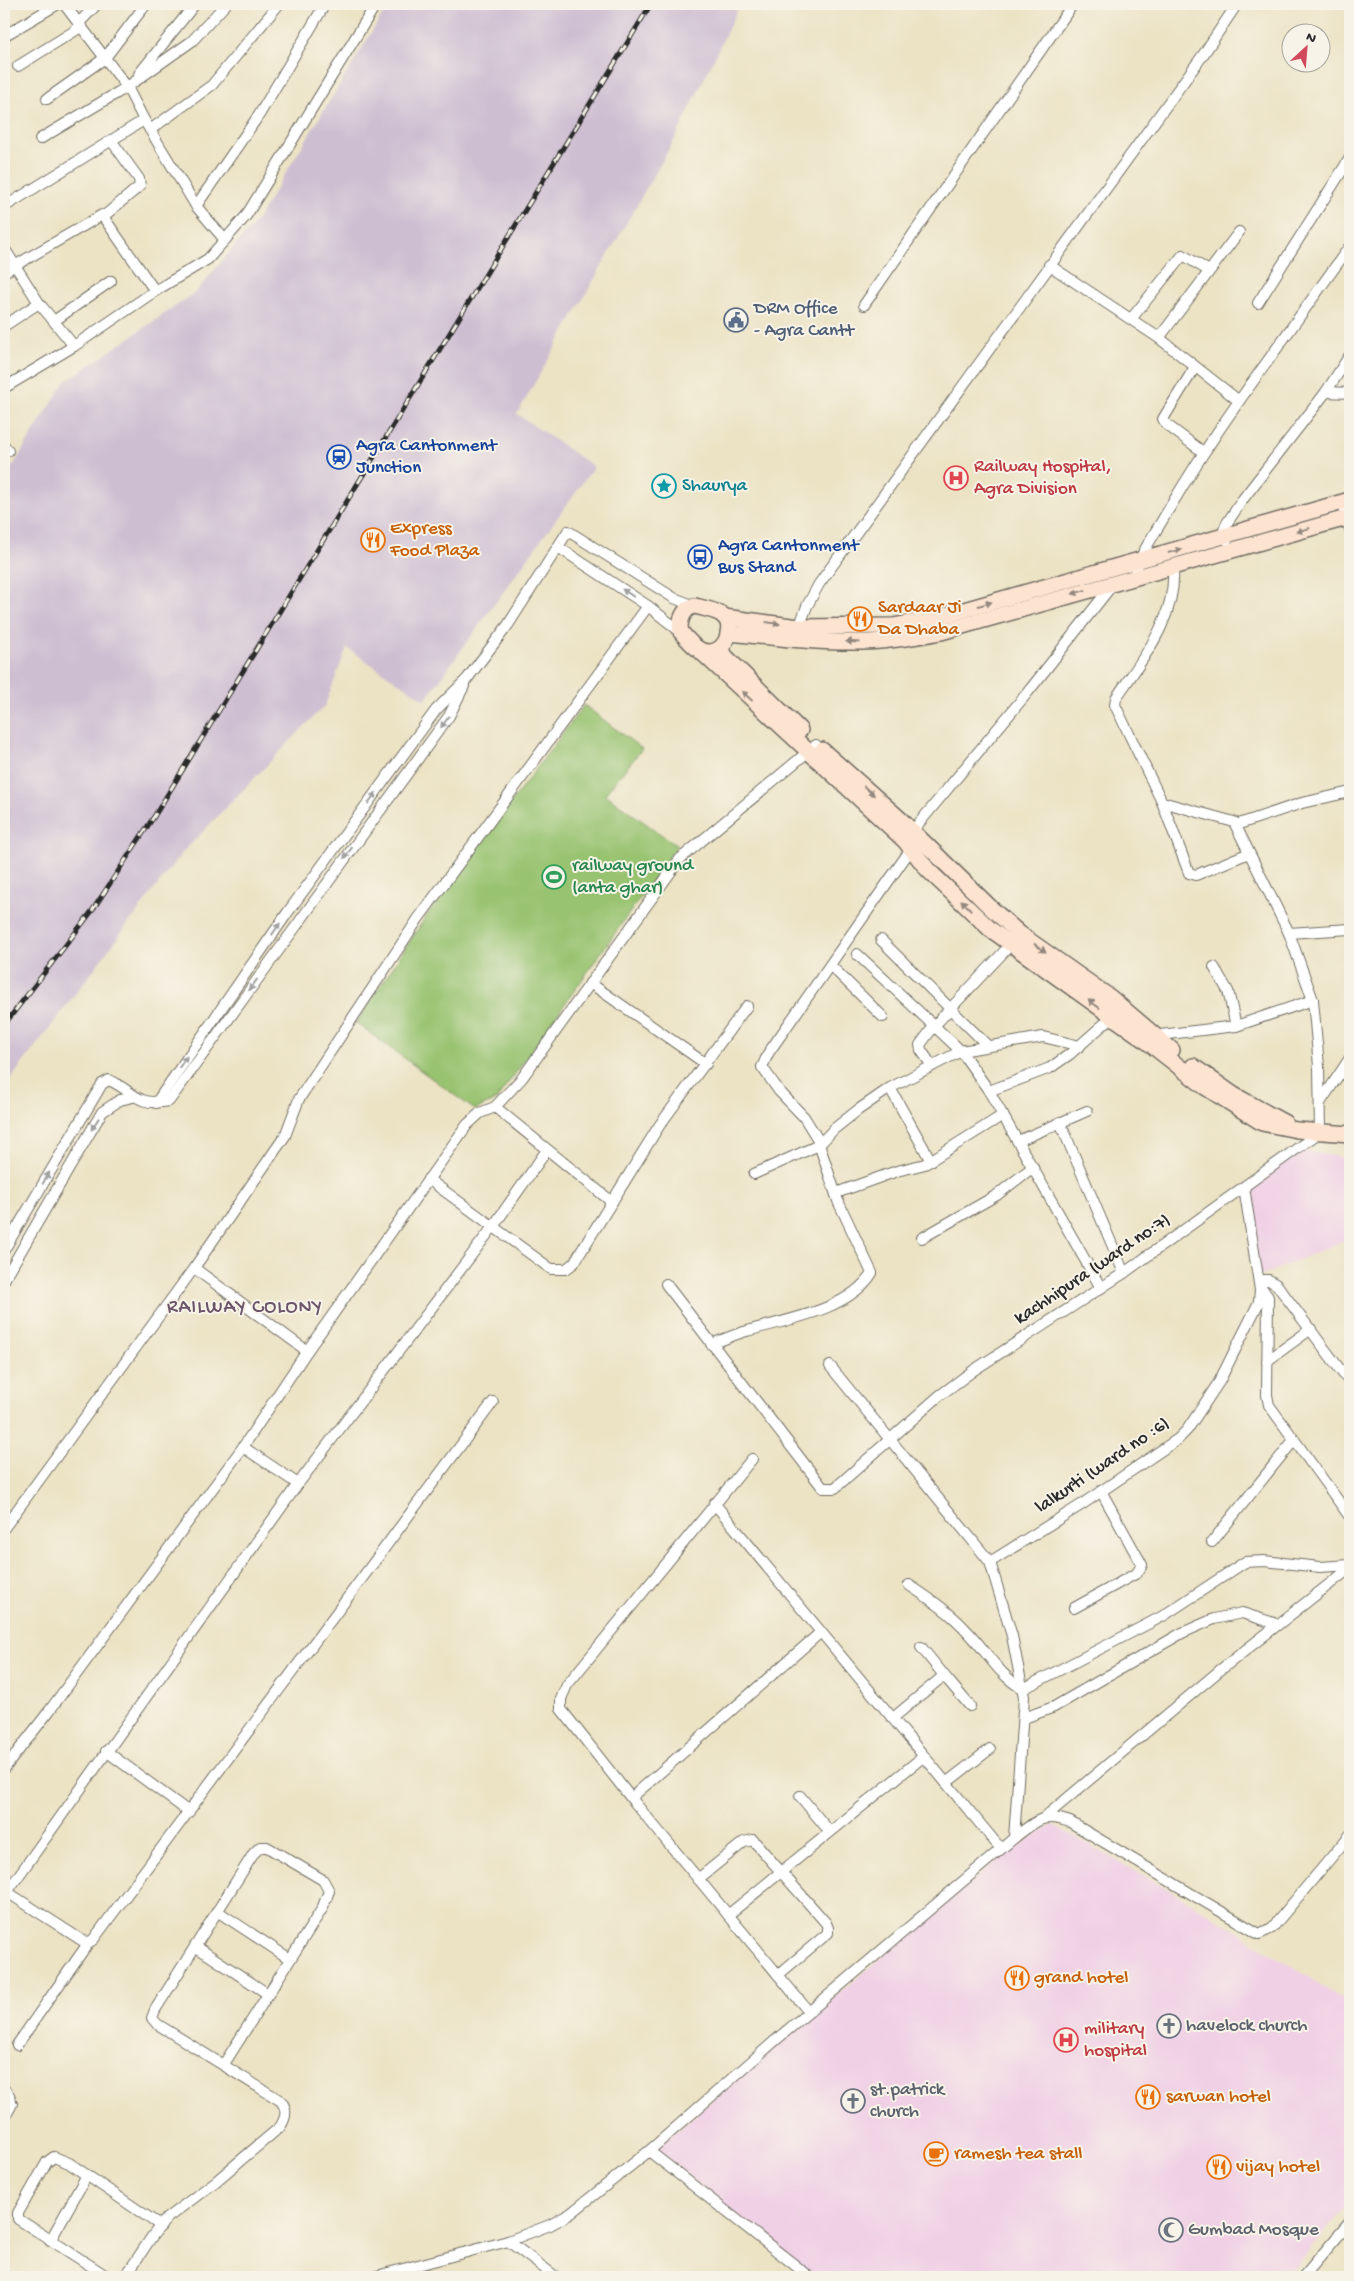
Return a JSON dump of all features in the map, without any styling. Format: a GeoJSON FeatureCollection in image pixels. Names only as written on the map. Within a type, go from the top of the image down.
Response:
{"type":"FeatureCollection","features":[{"type":"Feature","properties":{"kind":"street"},"geometry":{"type":"LineString","coordinates":[[7,34],[58,4]]}},
{"type":"Feature","properties":{"kind":"street"},"geometry":{"type":"LineString","coordinates":[[64,4],[104,58],[130,85],[144,120],[196,206],[225,240]]}},
{"type":"Feature","properties":{"kind":"street"},"geometry":{"type":"LineString","coordinates":[[18,66],[80,25],[97,4]]}},
{"type":"Feature","properties":{"kind":"street"},"geometry":{"type":"LineString","coordinates":[[47,98],[104,58],[146,4]]}},
{"type":"Feature","properties":{"kind":"street"},"geometry":{"type":"LineString","coordinates":[[130,85],[195,4]]}},
{"type":"Feature","properties":{"kind":"street"},"geometry":{"type":"LineString","coordinates":[[40,140],[130,85],[192,41],[226,4]]}},
{"type":"Feature","properties":{"kind":"street"},"geometry":{"type":"LineString","coordinates":[[150,130],[212,85],[279,4]]}},
{"type":"Feature","properties":{"kind":"street"},"geometry":{"type":"LineString","coordinates":[[196,206],[259,115],[325,4]]}},
{"type":"Feature","properties":{"kind":"street"},"geometry":{"type":"LineString","coordinates":[[864,305],[1074,4]]}},
{"type":"Feature","properties":{"kind":"street"},"geometry":{"type":"LineString","coordinates":[[796,633],[819,584],[1203,55],[1237,4]]}},
{"type":"Feature","properties":{"kind":"street"},"geometry":{"type":"LineString","coordinates":[[4,388],[74,346],[155,291],[208,259],[246,216],[372,5]]}},
{"type":"Feature","properties":{"kind":"street"},"geometry":{"type":"LineString","coordinates":[[4,207],[144,120]]}},
{"type":"Feature","properties":{"kind":"street"},"geometry":{"type":"LineString","coordinates":[[4,272],[99,216],[104,216],[140,186],[139,179],[111,140]]}},
{"type":"Feature","properties":{"kind":"street"},"geometry":{"type":"LineString","coordinates":[[1258,302],[1350,158]]}},
{"type":"Feature","properties":{"kind":"street"},"geometry":{"type":"LineString","coordinates":[[104,216],[155,291]]}},
{"type":"Feature","properties":{"kind":"street"},"geometry":{"type":"LineString","coordinates":[[1159,338],[1239,232]]}},
{"type":"Feature","properties":{"kind":"street"},"geometry":{"type":"LineString","coordinates":[[666,1284],[711,1344],[745,1332],[805,1316],[844,1298],[869,1276],[870,1268],[836,1194],[820,1145],[804,1117],[780,1091],[762,1067],[769,1052],[830,965],[909,840],[1114,582],[1131,564],[1203,452],[1350,246]]}},
{"type":"Feature","properties":{"kind":"street"},"geometry":{"type":"LineString","coordinates":[[4,248],[39,303],[74,346]]}},
{"type":"Feature","properties":{"kind":"street"},"geometry":{"type":"LineString","coordinates":[[1131,319],[1183,255],[1209,271]]}},
{"type":"Feature","properties":{"kind":"street"},"geometry":{"type":"LineString","coordinates":[[1050,265],[1159,338],[1239,401]]}},
{"type":"Feature","properties":{"kind":"street"},"geometry":{"type":"LineString","coordinates":[[54,321],[111,281]]}},
{"type":"Feature","properties":{"kind":"street"},"geometry":{"type":"LineString","coordinates":[[4,326],[39,303]]}},
{"type":"Feature","properties":{"kind":"street"},"geometry":{"type":"LineString","coordinates":[[1228,544],[1227,523],[1243,499],[1326,392],[1350,355]]}},
{"type":"Feature","properties":{"kind":"street"},"geometry":{"type":"LineString","coordinates":[[1195,368],[1163,419],[1167,425],[1203,452]]}},
{"type":"Feature","properties":{"kind":"street"},"geometry":{"type":"LineString","coordinates":[[1326,392],[1350,393]]}},
{"type":"Feature","properties":{"kind":"street"},"geometry":{"type":"LineString","coordinates":[[156,1103],[283,920],[436,710],[467,679],[508,625],[570,530],[674,598],[721,614],[724,617],[796,633],[862,642],[907,638],[941,632],[1173,566],[1228,544],[1346,502],[1349,521],[1228,544],[1131,564],[928,619],[893,626],[796,633],[728,633]]}},
{"type":"Feature","properties":{"kind":"street"},"geometry":{"type":"LineString","coordinates":[[558,547],[648,606],[681,632],[812,748],[909,840],[992,910],[1015,939],[1112,1017],[1150,1037],[1183,1058],[1234,1095],[1297,1130],[1350,1134]]}},
{"type":"Feature","properties":{"kind":"street"},"geometry":{"type":"LineString","coordinates":[[1131,564],[1134,577]]}},
{"type":"Feature","properties":{"kind":"street"},"geometry":{"type":"LineString","coordinates":[[1173,566],[1174,581],[1168,615],[1116,698],[1115,705],[1162,802],[1189,873],[1196,875],[1249,854]]}},
{"type":"Feature","properties":{"kind":"street"},"geometry":{"type":"LineString","coordinates":[[4,1528],[194,1268],[285,1136],[299,1099],[418,919],[648,606]]}},
{"type":"Feature","properties":{"kind":"street"},"geometry":{"type":"LineString","coordinates":[[681,632],[681,619],[687,609],[695,606]]}},
{"type":"Feature","properties":{"kind":"street"},"geometry":{"type":"LineString","coordinates":[[697,648],[708,653],[719,650],[728,633],[724,617]]}},
{"type":"Feature","properties":{"kind":"street"},"geometry":{"type":"LineString","coordinates":[[719,650],[812,748]]}},
{"type":"Feature","properties":{"kind":"street"},"geometry":{"type":"LineString","coordinates":[[4,1250],[102,1084],[109,1080],[133,1097],[156,1103],[169,1101],[449,716],[467,679]]}},
{"type":"Feature","properties":{"kind":"street"},"geometry":{"type":"LineString","coordinates":[[4,1769],[50,1710],[243,1447],[307,1351],[467,1125],[480,1113],[495,1107],[522,1078],[684,855],[812,748]]}},
{"type":"Feature","properties":{"kind":"street"},"geometry":{"type":"LineString","coordinates":[[1236,825],[1302,803],[1350,792]]}},
{"type":"Feature","properties":{"kind":"street"},"geometry":{"type":"LineString","coordinates":[[1162,802],[1223,817],[1236,825],[1289,933],[1313,1000],[1318,1035],[1320,1132]]}},
{"type":"Feature","properties":{"kind":"street"},"geometry":{"type":"LineString","coordinates":[[1289,933],[1350,929]]}},
{"type":"Feature","properties":{"kind":"street"},"geometry":{"type":"LineString","coordinates":[[932,1066],[921,1050],[920,1045],[934,1026],[1015,939]]}},
{"type":"Feature","properties":{"kind":"street"},"geometry":{"type":"LineString","coordinates":[[1015,939],[1112,998],[1150,1037]]}},
{"type":"Feature","properties":{"kind":"street"},"geometry":{"type":"LineString","coordinates":[[881,940],[952,1008],[987,1045]]}},
{"type":"Feature","properties":{"kind":"street"},"geometry":{"type":"LineString","coordinates":[[857,954],[961,1051],[1018,1140],[1101,1288]]}},
{"type":"Feature","properties":{"kind":"street"},"geometry":{"type":"LineString","coordinates":[[830,965],[883,1017]]}},
{"type":"Feature","properties":{"kind":"street"},"geometry":{"type":"LineString","coordinates":[[1214,966],[1228,991],[1236,1026]]}},
{"type":"Feature","properties":{"kind":"street"},"geometry":{"type":"LineString","coordinates":[[590,983],[706,1064]]}},
{"type":"Feature","properties":{"kind":"street"},"geometry":{"type":"LineString","coordinates":[[1150,1037],[1236,1026],[1313,1000]]}},
{"type":"Feature","properties":{"kind":"street"},"geometry":{"type":"LineString","coordinates":[[428,1179],[492,1228],[551,1269],[559,1271],[574,1263],[659,1126],[747,1006]]}},
{"type":"Feature","properties":{"kind":"street"},"geometry":{"type":"LineString","coordinates":[[988,1091],[1050,1068],[1080,1046],[1112,1017]]}},
{"type":"Feature","properties":{"kind":"street"},"geometry":{"type":"LineString","coordinates":[[754,1174],[820,1145],[847,1117],[890,1088],[961,1051],[1043,1036],[1080,1046]]}},
{"type":"Feature","properties":{"kind":"street"},"geometry":{"type":"LineString","coordinates":[[1320,1104],[1350,1058]]}},
{"type":"Feature","properties":{"kind":"street"},"geometry":{"type":"LineString","coordinates":[[890,1088],[931,1161]]}},
{"type":"Feature","properties":{"kind":"street"},"geometry":{"type":"LineString","coordinates":[[4,1280],[102,1112],[120,1100],[133,1097]]}},
{"type":"Feature","properties":{"kind":"street"},"geometry":{"type":"LineString","coordinates":[[495,1107],[612,1202]]}},
{"type":"Feature","properties":{"kind":"street"},"geometry":{"type":"LineString","coordinates":[[1018,1140],[1087,1111]]}},
{"type":"Feature","properties":{"kind":"street"},"geometry":{"type":"LineString","coordinates":[[836,1194],[931,1161],[1003,1115]]}},
{"type":"Feature","properties":{"kind":"street"},"geometry":{"type":"LineString","coordinates":[[1060,1122],[1124,1273]]}},
{"type":"Feature","properties":{"kind":"street","name":"kachhipura (ward no:7)"},"geometry":{"type":"LineString","coordinates":[[711,1344],[823,1488],[835,1488],[939,1396],[974,1370],[1124,1273],[1320,1132]]}},
{"type":"Feature","properties":{"kind":"street"},"geometry":{"type":"LineString","coordinates":[[89,1942],[83,1942],[5,1891],[298,1484],[492,1228],[547,1150]]}},
{"type":"Feature","properties":{"kind":"street"},"geometry":{"type":"LineString","coordinates":[[922,1238],[997,1195],[1033,1167]]}},
{"type":"Feature","properties":{"kind":"street"},"geometry":{"type":"LineString","coordinates":[[1244,1187],[1259,1282],[1268,1297],[1267,1395],[1269,1405],[1350,1517]]}},
{"type":"Feature","properties":{"kind":"street"},"geometry":{"type":"LineString","coordinates":[[37,1193],[50,1200]]}},
{"type":"Feature","properties":{"kind":"street"},"geometry":{"type":"LineString","coordinates":[[194,1268],[307,1351]]}},
{"type":"Feature","properties":{"kind":"street"},"geometry":{"type":"LineString","coordinates":[[1259,1282],[1269,1280],[1277,1285],[1350,1382]]}},
{"type":"Feature","properties":{"kind":"street","name":"lalkurti (ward no :6)"},"geometry":{"type":"LineString","coordinates":[[990,1562],[1101,1491],[1178,1439],[1187,1430],[1219,1382],[1256,1310],[1260,1296],[1259,1282]]}},
{"type":"Feature","properties":{"kind":"street"},"geometry":{"type":"LineString","coordinates":[[1267,1361],[1311,1329]]}},
{"type":"Feature","properties":{"kind":"street"},"geometry":{"type":"LineString","coordinates":[[830,1366],[889,1440],[987,1555],[990,1562],[1012,1636],[1024,1689],[1024,1718],[1014,1838]]}},
{"type":"Feature","properties":{"kind":"street"},"geometry":{"type":"LineString","coordinates":[[17,2045],[89,1942],[96,1936],[189,1812],[493,1402]]}},
{"type":"Feature","properties":{"kind":"street"},"geometry":{"type":"LineString","coordinates":[[1212,1542],[1294,1440]]}},
{"type":"Feature","properties":{"kind":"street"},"geometry":{"type":"LineString","coordinates":[[243,1447],[298,1484]]}},
{"type":"Feature","properties":{"kind":"street"},"geometry":{"type":"LineString","coordinates":[[752,1459],[714,1503],[563,1692],[561,1708],[565,1716],[631,1798],[809,2012]]}},
{"type":"Feature","properties":{"kind":"street"},"geometry":{"type":"LineString","coordinates":[[1074,1608],[1137,1573],[1142,1565],[1101,1491]]}},
{"type":"Feature","properties":{"kind":"street"},"geometry":{"type":"LineString","coordinates":[[714,1503],[1001,1850]]}},
{"type":"Feature","properties":{"kind":"street"},"geometry":{"type":"LineString","coordinates":[[1024,1689],[1164,1616],[1245,1562],[1264,1561],[1320,1567],[1350,1566]]}},
{"type":"Feature","properties":{"kind":"street"},"geometry":{"type":"LineString","coordinates":[[373,2277],[508,2241],[544,2228],[570,2214],[649,2151],[1014,1838],[1045,1816],[1350,1566]]}},
{"type":"Feature","properties":{"kind":"street"},"geometry":{"type":"LineString","coordinates":[[909,1585],[958,1622],[975,1639],[1005,1677],[1024,1689]]}},
{"type":"Feature","properties":{"kind":"street"},"geometry":{"type":"LineString","coordinates":[[1024,1718],[1054,1707],[1182,1633],[1214,1619],[1242,1613],[1277,1624]]}},
{"type":"Feature","properties":{"kind":"street"},"geometry":{"type":"LineString","coordinates":[[631,1798],[821,1632]]}},
{"type":"Feature","properties":{"kind":"street"},"geometry":{"type":"LineString","coordinates":[[921,1647],[970,1706]]}},
{"type":"Feature","properties":{"kind":"street"},"geometry":{"type":"LineString","coordinates":[[893,1718],[934,1682],[941,1678],[947,1679]]}},
{"type":"Feature","properties":{"kind":"street"},"geometry":{"type":"LineString","coordinates":[[946,1783],[990,1748]]}},
{"type":"Feature","properties":{"kind":"street"},"geometry":{"type":"LineString","coordinates":[[106,1751],[189,1812]]}},
{"type":"Feature","properties":{"kind":"street"},"geometry":{"type":"LineString","coordinates":[[728,1915],[924,1756]]}},
{"type":"Feature","properties":{"kind":"street"},"geometry":{"type":"LineString","coordinates":[[800,1796],[830,1832]]}},
{"type":"Feature","properties":{"kind":"street"},"geometry":{"type":"LineString","coordinates":[[1045,1816],[1056,1816],[1106,1841],[1252,1932],[1259,1934],[1272,1928],[1350,1836]]}},
{"type":"Feature","properties":{"kind":"street"},"geometry":{"type":"LineString","coordinates":[[698,1879],[749,1840],[758,1844],[781,1871],[828,1928],[824,1937],[778,1975]]}},
{"type":"Feature","properties":{"kind":"street"},"geometry":{"type":"LineString","coordinates":[[125,2277],[167,2218],[215,2182],[280,2127],[286,2116],[285,2107],[281,2101],[157,2024],[152,2018],[155,2010],[254,1853],[263,1846],[323,1880],[328,1886],[328,1895],[224,2064]]}},
{"type":"Feature","properties":{"kind":"street"},"geometry":{"type":"LineString","coordinates":[[217,1911],[290,1959]]}},
{"type":"Feature","properties":{"kind":"street"},"geometry":{"type":"LineString","coordinates":[[196,1946],[268,1994]]}},
{"type":"Feature","properties":{"kind":"street"},"geometry":{"type":"LineString","coordinates":[[4,2090],[10,2095],[12,2104],[4,2118]]}},
{"type":"Feature","properties":{"kind":"street"},"geometry":{"type":"LineString","coordinates":[[649,2151],[810,2277]]}},
{"type":"Feature","properties":{"kind":"street"},"geometry":{"type":"LineString","coordinates":[[108,2277],[21,2222],[18,2213],[47,2162],[54,2157],[69,2163],[161,2226]]}},
{"type":"Feature","properties":{"kind":"street"},"geometry":{"type":"LineString","coordinates":[[50,2241],[87,2175]]}},
{"type":"Feature","properties":{"kind":"street"},"geometry":{"type":"LineString","coordinates":[[1303,2277],[1350,2222]]}},
{"type":"Feature","properties":{"kind":"street"},"geometry":{"type":"LineString","coordinates":[[508,2241],[556,2277]]}},
{"type":"Feature","properties":{"kind":"shaded area"},"geometry":{"type":"Polygon","coordinates":[[[389,4],[740,4],[677,135],[517,414],[594,467],[425,700],[347,648],[325,705],[182,853],[4,1088],[4,480],[65,382],[195,293],[257,220],[389,4]]]}},
{"type":"Feature","properties":{"kind":"shaded area"},"geometry":{"type":"Polygon","coordinates":[[[1295,1150],[1347,1158],[1350,1166],[1350,1238],[1259,1277],[1244,1187],[1295,1150]]]}},
{"type":"Feature","properties":{"kind":"shaded area","name":"military hospital"},"geometry":{"type":"Polygon","coordinates":[[[1054,1825],[1199,1907],[1350,2004],[1350,2201],[1286,2277],[811,2277],[655,2149],[1007,1851],[1054,1825]]]}},
{"type":"Feature","properties":{"kind":"green space","name":"railway ground (anta ghar)"},"geometry":{"type":"Polygon","coordinates":[[[584,705],[642,749],[605,794],[677,846],[497,1099],[475,1110],[356,1023],[431,909],[584,705]]]}},
{"type":"Feature","properties":{"kind":"railway"},"geometry":{"type":"LineString","coordinates":[[4,1025],[92,911],[155,815],[651,4]]}},
{"type":"Feature","properties":{"kind":"place","name":"DRM Office - Agra Cantt"},"geometry":{"type":"Point","coordinates":[736,320]}},
{"type":"Feature","properties":{"kind":"place","name":"Agra Cantonment Junction"},"geometry":{"type":"Point","coordinates":[339,457]}},
{"type":"Feature","properties":{"kind":"place","name":"Railway Hospital, Agra Division"},"geometry":{"type":"Point","coordinates":[956,478]}},
{"type":"Feature","properties":{"kind":"place","name":"Shaurya"},"geometry":{"type":"Point","coordinates":[664,486]}},
{"type":"Feature","properties":{"kind":"place","name":"Express Food Plaza"},"geometry":{"type":"Point","coordinates":[373,540]}},
{"type":"Feature","properties":{"kind":"place","name":"Agra Cantonment Bus Stand"},"geometry":{"type":"Point","coordinates":[700,557]}},
{"type":"Feature","properties":{"kind":"place","name":"Sardaar Ji Da Dhaba"},"geometry":{"type":"Point","coordinates":[860,619]}},
{"type":"Feature","properties":{"kind":"place","name":"railway ground (anta ghar)"},"geometry":{"type":"Point","coordinates":[554,877]}},
{"type":"Feature","properties":{"kind":"place","name":"grand hotel"},"geometry":{"type":"Point","coordinates":[1017,1978]}},
{"type":"Feature","properties":{"kind":"place","name":"havelock church"},"geometry":{"type":"Point","coordinates":[1169,2026]}},
{"type":"Feature","properties":{"kind":"place","name":"military hospital"},"geometry":{"type":"Point","coordinates":[1066,2040]}},
{"type":"Feature","properties":{"kind":"place","name":"sarwan hotel"},"geometry":{"type":"Point","coordinates":[1148,2097]}},
{"type":"Feature","properties":{"kind":"place","name":"st.patrick church"},"geometry":{"type":"Point","coordinates":[853,2101]}},
{"type":"Feature","properties":{"kind":"place","name":"ramesh tea stall"},"geometry":{"type":"Point","coordinates":[936,2154]}},
{"type":"Feature","properties":{"kind":"place","name":"vijay hotel"},"geometry":{"type":"Point","coordinates":[1219,2167]}},
{"type":"Feature","properties":{"kind":"place","name":"Gumbad Mosque"},"geometry":{"type":"Point","coordinates":[1171,2230]}},
{"type":"Feature","properties":{"kind":"district","name":"RAILWAY COLONY"},"geometry":{"type":"Point","coordinates":[245,1308]}}]}
